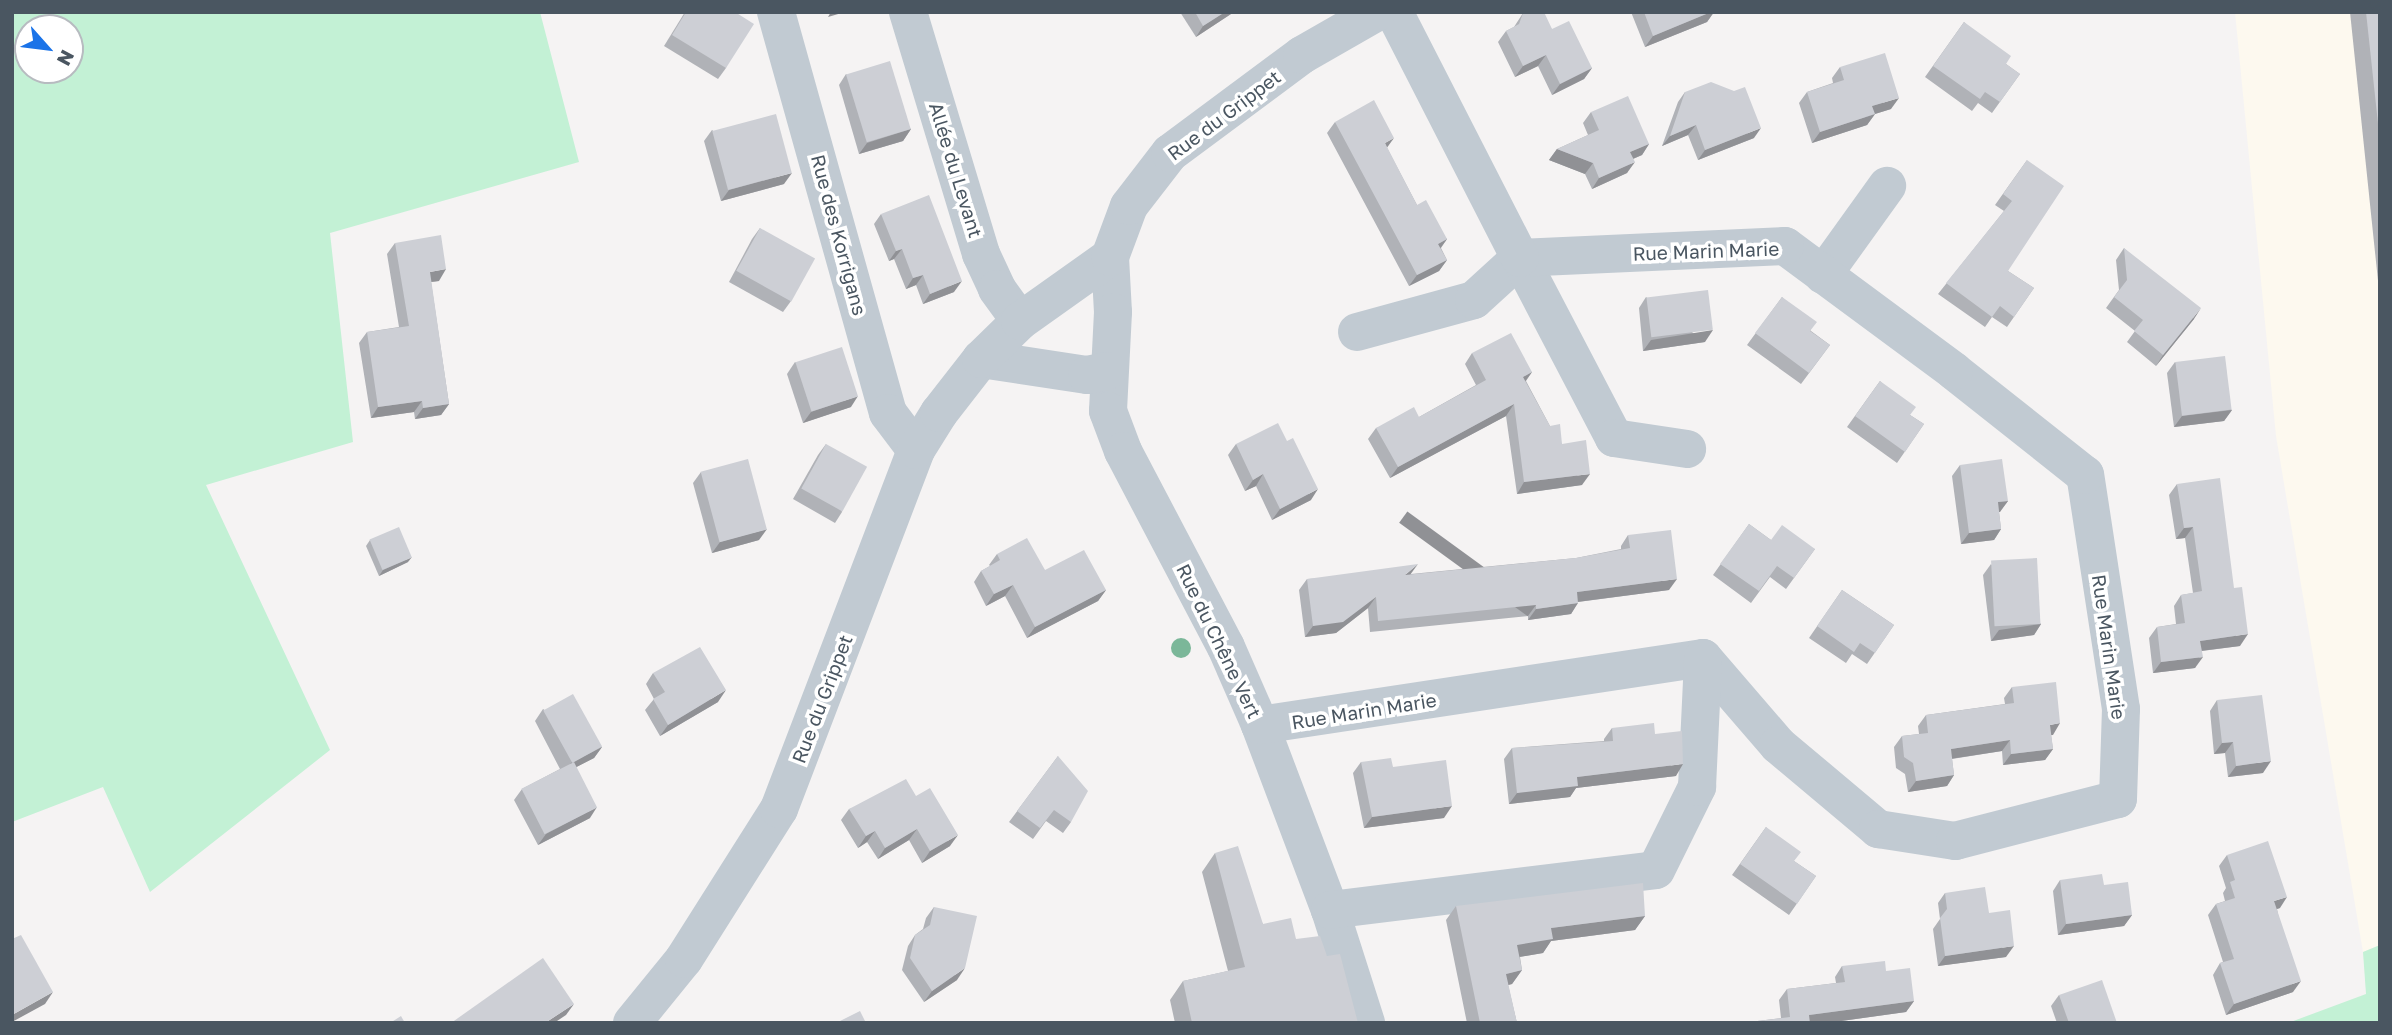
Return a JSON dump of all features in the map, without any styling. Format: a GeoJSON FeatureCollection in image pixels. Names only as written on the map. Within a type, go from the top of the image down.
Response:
{"type":"FeatureCollection","features":[{"type":"Feature","properties":{"kind":"street","name":"Rue des Korrigans"},"geometry":{"type":"LineString","coordinates":[[776,12],[888,413],[916,450]]}},
{"type":"Feature","properties":{"kind":"street","name":"Allée du Levant"},"geometry":{"type":"LineString","coordinates":[[908,12],[981,254],[997,289],[1020,321]]}},
{"type":"Feature","properties":{"kind":"street","name":"Rue du Grippet"},"geometry":{"type":"LineString","coordinates":[[632,1023],[684,959],[779,809],[916,450],[981,359],[1020,321],[1110,257],[1129,206],[1170,152],[1302,55],[1377,12]]}},
{"type":"Feature","properties":{"kind":"street"},"geometry":{"type":"LineString","coordinates":[[1394,12],[1614,438],[1687,449]]}},
{"type":"Feature","properties":{"kind":"street"},"geometry":{"type":"LineString","coordinates":[[1823,275],[1887,186]]}},
{"type":"Feature","properties":{"kind":"street","name":"Rue Marin Marie"},"geometry":{"type":"LineString","coordinates":[[1259,725],[1703,658],[1778,745],[1878,829],[1955,841],[2118,799],[2121,709],[2085,475],[1785,246],[1520,258]]}},
{"type":"Feature","properties":{"kind":"street","name":"Rue du Chêne Vert"},"geometry":{"type":"LineString","coordinates":[[1110,257],[1113,312],[1108,411],[1123,451],[1226,647],[1259,725],[1330,910],[1366,1023]]}},
{"type":"Feature","properties":{"kind":"street"},"geometry":{"type":"LineString","coordinates":[[1357,332],[1474,300],[1520,258]]}},
{"type":"Feature","properties":{"kind":"street"},"geometry":{"type":"LineString","coordinates":[[981,359],[1087,375],[1108,371]]}},
{"type":"Feature","properties":{"kind":"street"},"geometry":{"type":"LineString","coordinates":[[1330,910],[1656,870],[1697,787],[1703,658]]}},
{"type":"Feature","properties":{"kind":"shaded area"},"geometry":{"type":"Polygon","coordinates":[[[2235,12],[2380,12],[2380,945],[2363,952],[2276,436],[2235,12]]]}},
{"type":"Feature","properties":{"kind":"green space"},"geometry":{"type":"Polygon","coordinates":[[[12,12],[540,12],[579,162],[330,233],[353,442],[206,485],[330,750],[150,892],[103,787],[12,822],[12,12]]]}},
{"type":"Feature","properties":{"kind":"green space"},"geometry":{"type":"Polygon","coordinates":[[[2380,945],[2380,1023],[2288,1023],[2366,994],[2363,952],[2380,945]]]}},
{"type":"Feature","properties":{"kind":"building"},"geometry":{"type":"Polygon","coordinates":[[[686,12],[735,12],[754,24],[726,68],[672,35],[686,12]]]}},
{"type":"Feature","properties":{"kind":"building"},"geometry":{"type":"Polygon","coordinates":[[[1195,12],[1225,12],[1203,26],[1195,12]]]}},
{"type":"Feature","properties":{"kind":"building"},"geometry":{"type":"Polygon","coordinates":[[[1525,12],[1544,12],[1552,29],[1569,21],[1592,68],[1560,84],[1546,55],[1523,66],[1506,31],[1519,24],[1525,12]]]}},
{"type":"Feature","properties":{"kind":"building"},"geometry":{"type":"Polygon","coordinates":[[[1644,12],[1711,12],[1653,36],[1644,12]]]}},
{"type":"Feature","properties":{"kind":"building"},"geometry":{"type":"Polygon","coordinates":[[[2366,12],[2380,12],[2380,142],[2366,12]]]}},
{"type":"Feature","properties":{"kind":"building"},"geometry":{"type":"Polygon","coordinates":[[[1964,22],[2011,56],[2006,64],[2020,74],[2000,102],[1985,92],[1980,99],[1933,66],[1964,22]]]}},
{"type":"Feature","properties":{"kind":"building"},"geometry":{"type":"Polygon","coordinates":[[[1885,53],[1899,98],[1872,106],[1875,114],[1820,132],[1807,92],[1844,80],[1840,67],[1885,53]]]}},
{"type":"Feature","properties":{"kind":"building"},"geometry":{"type":"Polygon","coordinates":[[[890,61],[911,129],[867,142],[846,74],[890,61]]]}},
{"type":"Feature","properties":{"kind":"building"},"geometry":{"type":"Polygon","coordinates":[[[1711,82],[1734,91],[1745,87],[1761,128],[1705,150],[1696,125],[1670,136],[1685,92],[1711,82]]]}},
{"type":"Feature","properties":{"kind":"building"},"geometry":{"type":"Polygon","coordinates":[[[1628,96],[1649,144],[1630,152],[1635,162],[1599,178],[1593,163],[1557,149],[1599,130],[1591,112],[1628,96]]]}},
{"type":"Feature","properties":{"kind":"building"},"geometry":{"type":"Polygon","coordinates":[[[1374,100],[1394,138],[1385,143],[1417,205],[1426,200],[1447,239],[1438,244],[1447,260],[1417,275],[1335,122],[1374,100]]]}},
{"type":"Feature","properties":{"kind":"building"},"geometry":{"type":"Polygon","coordinates":[[[776,114],[792,173],[728,190],[712,131],[776,114]]]}},
{"type":"Feature","properties":{"kind":"building"},"geometry":{"type":"Polygon","coordinates":[[[2027,160],[2064,186],[2008,271],[2034,288],[2014,317],[2000,306],[1992,317],[1946,283],[2012,201],[2003,194],[2027,160]]]}},
{"type":"Feature","properties":{"kind":"building"},"geometry":{"type":"Polygon","coordinates":[[[929,195],[962,281],[930,294],[923,275],[913,278],[902,249],[896,251],[881,214],[929,195]]]}},
{"type":"Feature","properties":{"kind":"building"},"geometry":{"type":"Polygon","coordinates":[[[760,228],[815,259],[791,301],[736,271],[760,228]]]}},
{"type":"Feature","properties":{"kind":"building"},"geometry":{"type":"Polygon","coordinates":[[[441,235],[446,269],[430,272],[449,404],[423,408],[422,401],[378,407],[367,332],[409,326],[395,243],[441,235]]]}},
{"type":"Feature","properties":{"kind":"building"},"geometry":{"type":"Polygon","coordinates":[[[2124,248],[2201,308],[2163,355],[2134,331],[2143,320],[2114,297],[2127,280],[2124,248]]]}},
{"type":"Feature","properties":{"kind":"building"},"geometry":{"type":"Polygon","coordinates":[[[1708,290],[1713,330],[1651,337],[1646,298],[1708,290]]]}},
{"type":"Feature","properties":{"kind":"building"},"geometry":{"type":"Polygon","coordinates":[[[1782,297],[1817,322],[1810,331],[1830,345],[1809,373],[1755,333],[1782,297]]]}},
{"type":"Feature","properties":{"kind":"building"},"geometry":{"type":"Polygon","coordinates":[[[1511,333],[1532,372],[1523,377],[1550,426],[1560,424],[1562,444],[1586,440],[1590,474],[1524,482],[1514,404],[1398,467],[1376,428],[1414,407],[1419,417],[1486,380],[1472,353],[1511,333]]]}},
{"type":"Feature","properties":{"kind":"building"},"geometry":{"type":"Polygon","coordinates":[[[842,347],[858,396],[811,412],[795,362],[842,347]]]}},
{"type":"Feature","properties":{"kind":"building"},"geometry":{"type":"Polygon","coordinates":[[[2225,356],[2232,410],[2182,416],[2175,362],[2225,356]]]}},
{"type":"Feature","properties":{"kind":"building"},"geometry":{"type":"Polygon","coordinates":[[[1880,381],[1916,407],[1910,415],[1924,424],[1905,452],[1855,416],[1880,381]]]}},
{"type":"Feature","properties":{"kind":"building"},"geometry":{"type":"Polygon","coordinates":[[[1278,423],[1287,441],[1293,438],[1318,489],[1280,509],[1263,474],[1253,480],[1236,444],[1278,423]]]}},
{"type":"Feature","properties":{"kind":"building"},"geometry":{"type":"Polygon","coordinates":[[[826,444],[867,467],[842,511],[801,489],[826,444]]]}},
{"type":"Feature","properties":{"kind":"building"},"geometry":{"type":"Polygon","coordinates":[[[748,459],[767,530],[720,542],[701,472],[748,459]]]}},
{"type":"Feature","properties":{"kind":"building"},"geometry":{"type":"Polygon","coordinates":[[[2002,459],[2008,501],[1998,502],[2001,529],[1969,533],[1960,465],[2002,459]]]}},
{"type":"Feature","properties":{"kind":"building"},"geometry":{"type":"Polygon","coordinates":[[[2220,478],[2234,588],[2242,587],[2248,634],[2200,641],[2203,657],[2161,662],[2157,627],[2185,623],[2181,595],[2202,591],[2193,527],[2184,528],[2177,484],[2220,478]]]}},
{"type":"Feature","properties":{"kind":"building"},"geometry":{"type":"Polygon","coordinates":[[[1749,524],[1771,540],[1782,525],[1815,549],[1794,578],[1777,566],[1759,591],[1720,564],[1749,524]]]}},
{"type":"Feature","properties":{"kind":"building"},"geometry":{"type":"Polygon","coordinates":[[[399,527],[412,557],[382,570],[370,540],[399,527]]]}},
{"type":"Feature","properties":{"kind":"building"},"geometry":{"type":"Polygon","coordinates":[[[1671,530],[1677,579],[1577,592],[1578,603],[1536,609],[1536,605],[1378,621],[1376,597],[1343,622],[1313,626],[1307,579],[1418,564],[1405,575],[1576,558],[1630,548],[1628,535],[1671,530]]]}},
{"type":"Feature","properties":{"kind":"building"},"geometry":{"type":"Polygon","coordinates":[[[1027,538],[1045,570],[1084,550],[1106,590],[1035,627],[1013,585],[994,594],[981,571],[1000,560],[997,554],[1027,538]]]}},
{"type":"Feature","properties":{"kind":"building"},"geometry":{"type":"Polygon","coordinates":[[[2037,558],[2040,624],[1995,626],[1991,560],[2037,558]]]}},
{"type":"Feature","properties":{"kind":"building"},"geometry":{"type":"Polygon","coordinates":[[[1842,590],[1894,625],[1875,653],[1860,643],[1854,652],[1817,626],[1842,590]]]}},
{"type":"Feature","properties":{"kind":"building"},"geometry":{"type":"Polygon","coordinates":[[[700,647],[726,690],[668,725],[653,699],[665,692],[653,673],[700,647]]]}},
{"type":"Feature","properties":{"kind":"building"},"geometry":{"type":"Polygon","coordinates":[[[2056,682],[2060,723],[2050,725],[2053,749],[2011,754],[2010,740],[1951,749],[1954,775],[1916,781],[1913,763],[1904,757],[1902,736],[1928,733],[1926,715],[2014,703],[2012,687],[2056,682]]]}},
{"type":"Feature","properties":{"kind":"building"},"geometry":{"type":"Polygon","coordinates":[[[573,694],[602,746],[572,763],[543,710],[573,694]]]}},
{"type":"Feature","properties":{"kind":"building"},"geometry":{"type":"Polygon","coordinates":[[[2262,695],[2271,761],[2236,766],[2233,742],[2222,743],[2217,700],[2262,695]]]}},
{"type":"Feature","properties":{"kind":"building"},"geometry":{"type":"Polygon","coordinates":[[[1654,723],[1655,734],[1682,731],[1683,764],[1577,777],[1578,786],[1517,793],[1512,748],[1613,741],[1612,728],[1654,723]]]}},
{"type":"Feature","properties":{"kind":"building"},"geometry":{"type":"Polygon","coordinates":[[[1058,756],[1088,791],[1071,822],[1054,810],[1040,828],[1017,811],[1058,756]]]}},
{"type":"Feature","properties":{"kind":"building"},"geometry":{"type":"Polygon","coordinates":[[[1391,758],[1393,767],[1446,760],[1452,806],[1372,817],[1361,762],[1391,758]]]}},
{"type":"Feature","properties":{"kind":"building"},"geometry":{"type":"Polygon","coordinates":[[[574,762],[597,807],[545,834],[521,789],[574,762]]]}},
{"type":"Feature","properties":{"kind":"building"},"geometry":{"type":"Polygon","coordinates":[[[906,779],[916,796],[930,788],[958,835],[930,851],[917,829],[885,848],[875,831],[866,836],[849,809],[906,779]]]}},
{"type":"Feature","properties":{"kind":"building"},"geometry":{"type":"Polygon","coordinates":[[[1766,827],[1801,852],[1794,861],[1816,876],[1797,904],[1740,864],[1766,827]]]}},
{"type":"Feature","properties":{"kind":"building"},"geometry":{"type":"Polygon","coordinates":[[[2268,841],[2287,897],[2274,901],[2301,981],[2234,1004],[2220,963],[2234,959],[2216,904],[2235,898],[2230,882],[2235,880],[2227,855],[2268,841]]]}},
{"type":"Feature","properties":{"kind":"building"},"geometry":{"type":"Polygon","coordinates":[[[1238,846],[1263,924],[1291,918],[1296,939],[1320,936],[1327,956],[1340,954],[1358,1023],[1192,1023],[1183,981],[1245,967],[1215,853],[1238,846]]]}},
{"type":"Feature","properties":{"kind":"building"},"geometry":{"type":"Polygon","coordinates":[[[2102,874],[2104,885],[2128,882],[2132,915],[2066,924],[2060,880],[2102,874]]]}},
{"type":"Feature","properties":{"kind":"building"},"geometry":{"type":"Polygon","coordinates":[[[1643,883],[1645,916],[1551,928],[1553,939],[1517,945],[1522,970],[1506,974],[1517,1023],[1480,1023],[1456,906],[1643,883]]]}},
{"type":"Feature","properties":{"kind":"building"},"geometry":{"type":"Polygon","coordinates":[[[1985,887],[1989,913],[2010,910],[2014,946],[1945,956],[1940,918],[1947,909],[1945,893],[1985,887]]]}},
{"type":"Feature","properties":{"kind":"building"},"geometry":{"type":"Polygon","coordinates":[[[934,907],[977,916],[965,968],[932,991],[910,958],[915,935],[930,925],[934,907]]]}},
{"type":"Feature","properties":{"kind":"building"},"geometry":{"type":"Polygon","coordinates":[[[21,935],[53,992],[12,1015],[12,939],[21,935]]]}},
{"type":"Feature","properties":{"kind":"building"},"geometry":{"type":"Polygon","coordinates":[[[543,958],[574,1004],[545,1023],[451,1023],[543,958]]]}},
{"type":"Feature","properties":{"kind":"building"},"geometry":{"type":"Polygon","coordinates":[[[1885,961],[1886,971],[1910,968],[1914,1001],[1809,1015],[1810,1023],[1741,1023],[1790,1017],[1787,989],[1845,982],[1842,966],[1885,961]]]}},
{"type":"Feature","properties":{"kind":"building"},"geometry":{"type":"Polygon","coordinates":[[[2102,980],[2117,1023],[2069,1023],[2059,995],[2102,980]]]}},
{"type":"Feature","properties":{"kind":"building"},"geometry":{"type":"Polygon","coordinates":[[[860,1011],[866,1023],[836,1023],[860,1011]]]}},
{"type":"Feature","properties":{"kind":"building"},"geometry":{"type":"Polygon","coordinates":[[[401,1016],[405,1023],[390,1023],[401,1016]]]}}]}
